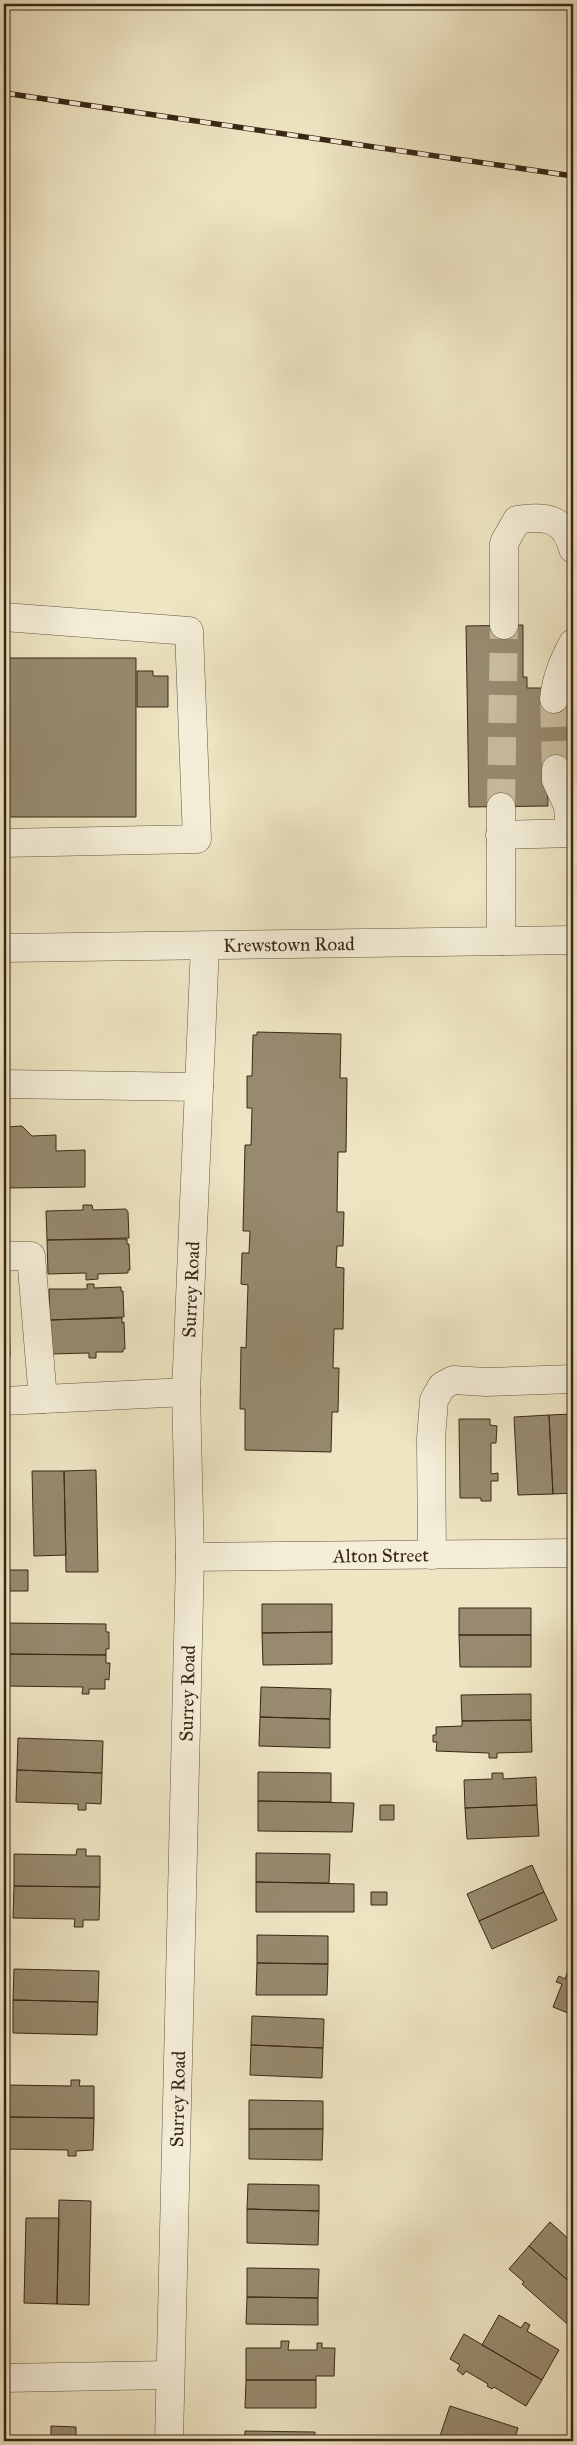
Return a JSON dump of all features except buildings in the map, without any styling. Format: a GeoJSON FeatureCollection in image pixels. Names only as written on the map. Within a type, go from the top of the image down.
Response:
{"type":"FeatureCollection","features":[{"type":"Feature","properties":{"kind":"street"},"geometry":{"type":"LineString","coordinates":[[504,625],[504,543],[517,520],[539,516],[558,522],[571,542],[573,549]]}},
{"type":"Feature","properties":{"kind":"street"},"geometry":{"type":"LineString","coordinates":[[4,617],[189,631],[197,839],[4,843]]}},
{"type":"Feature","properties":{"kind":"street"},"geometry":{"type":"LineString","coordinates":[[500,835],[571,817],[556,780],[556,769]]}},
{"type":"Feature","properties":{"kind":"street"},"geometry":{"type":"LineString","coordinates":[[501,807],[501,942]]}},
{"type":"Feature","properties":{"kind":"street","name":"Krewstown Road"},"geometry":{"type":"LineString","coordinates":[[4,948],[573,940]]}},
{"type":"Feature","properties":{"kind":"street","name":"Surrey Road"},"geometry":{"type":"LineString","coordinates":[[169,2441],[190,1557],[186,1392],[205,946]]}},
{"type":"Feature","properties":{"kind":"street"},"geometry":{"type":"LineString","coordinates":[[4,1084],[199,1087]]}},
{"type":"Feature","properties":{"kind":"street"},"geometry":{"type":"LineString","coordinates":[[4,1256],[31,1256],[43,1399]]}},
{"type":"Feature","properties":{"kind":"street"},"geometry":{"type":"LineString","coordinates":[[432,1555],[431,1439],[434,1400],[442,1386],[453,1380],[486,1382],[573,1379]]}},
{"type":"Feature","properties":{"kind":"street"},"geometry":{"type":"LineString","coordinates":[[4,1401],[186,1392]]}},
{"type":"Feature","properties":{"kind":"street","name":"Alton Street"},"geometry":{"type":"LineString","coordinates":[[190,1557],[573,1553]]}},
{"type":"Feature","properties":{"kind":"street"},"geometry":{"type":"LineString","coordinates":[[4,2378],[170,2375]]}},
{"type":"Feature","properties":{"kind":"tunnel"},"geometry":{"type":"LineString","coordinates":[[501,807],[504,625]]}},
{"type":"Feature","properties":{"kind":"tunnel"},"geometry":{"type":"LineString","coordinates":[[554,699],[556,769]]}},
{"type":"Feature","properties":{"kind":"railway"},"geometry":{"type":"LineString","coordinates":[[4,93],[573,176]]}}]}
